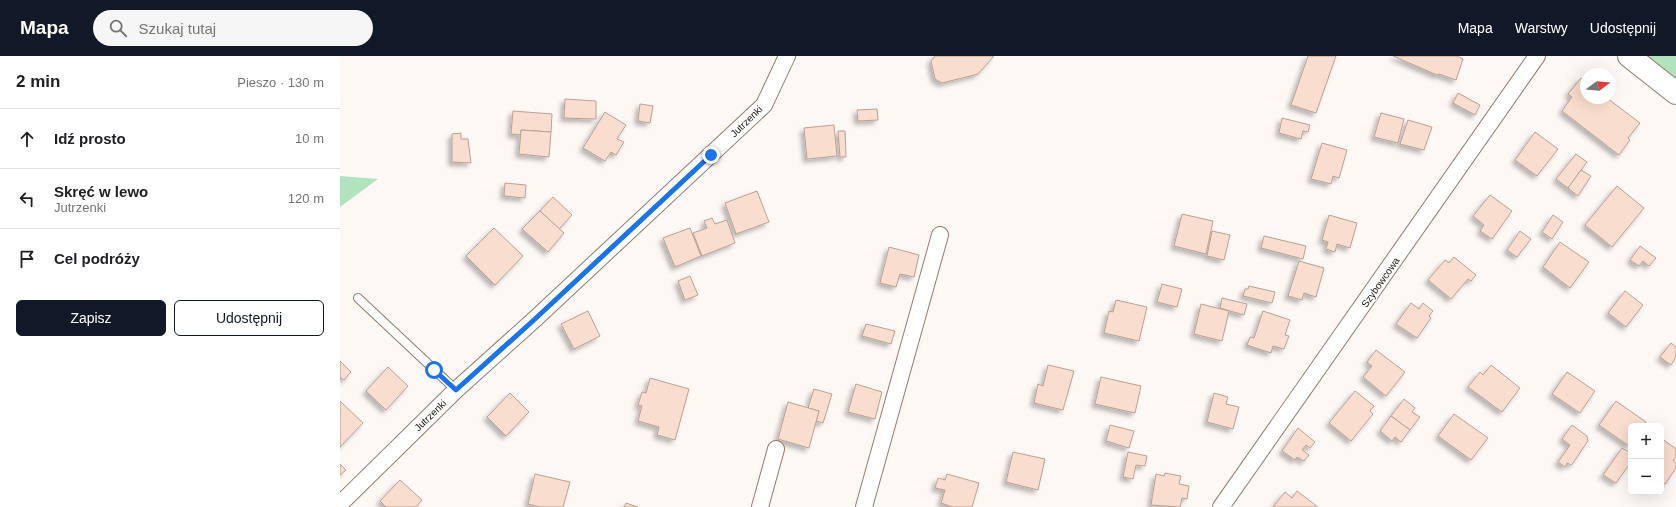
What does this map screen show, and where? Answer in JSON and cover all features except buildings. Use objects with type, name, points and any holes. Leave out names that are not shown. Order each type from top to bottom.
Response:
[{"type":"street","name":"Jutrzenki","points":[[340,504],[456,390],[535,319],[764,105],[787,56]]},
{"type":"street","name":"Szybowcowa","points":[[1222,507],[1538,56]]},
{"type":"street","points":[[1629,56],[1676,93]]},
{"type":"street","points":[[864,507],[940,235]]},
{"type":"street","points":[[760,507],[776,449]]},
{"type":"lane","points":[[358,298],[456,390]]},
{"type":"green space","points":[[1643,56],[1676,56],[1676,84]]},
{"type":"green space","points":[[340,176],[378,179],[340,207]]},
{"type":"route","points":[[434,370],[456,390],[535,319],[711,155]]}]
